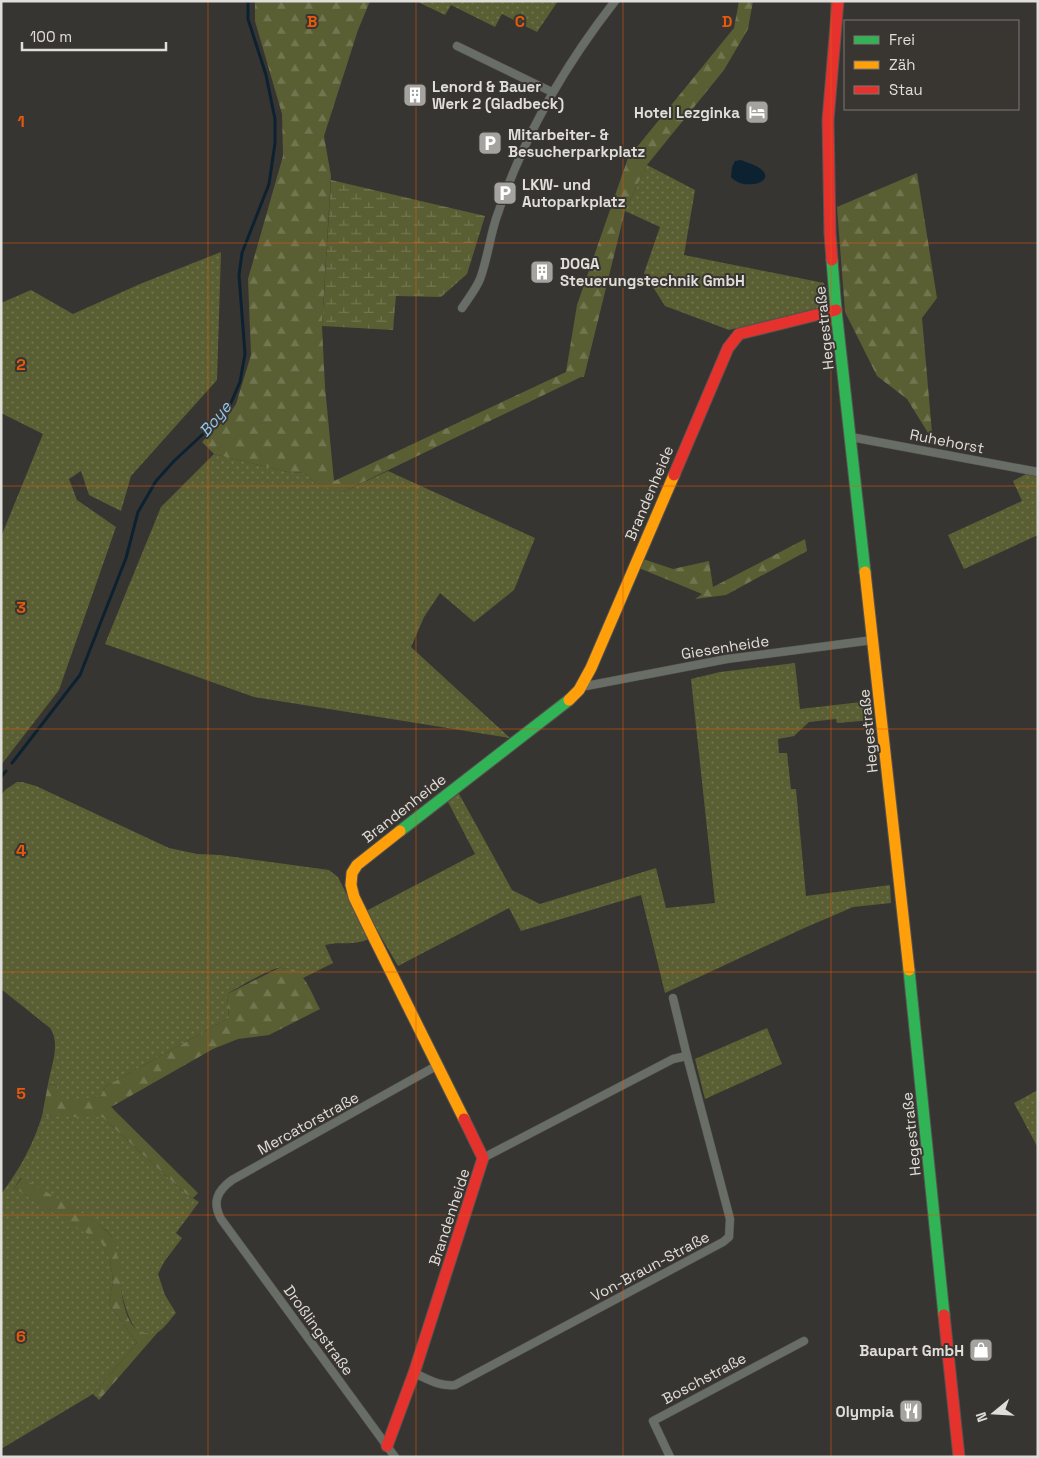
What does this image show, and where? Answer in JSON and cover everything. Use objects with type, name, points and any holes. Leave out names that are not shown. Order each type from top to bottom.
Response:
[{"type":"street","points":[[462,308],[480,280],[498,213],[523,151],[552,92],[594,27],[614,1]]},
{"type":"street","name":"Hegestraße","points":[[838,1],[828,120],[830,232],[836,310],[914,1014],[959,1457]]},
{"type":"street","points":[[457,46],[552,92]]},
{"type":"street","name":"Brandenheide","points":[[387,1446],[414,1373],[483,1158],[438,1065],[389,972],[354,897],[350,887],[350,877],[354,867],[362,860],[566,703],[581,687],[591,668],[728,348],[739,334],[836,310]]},
{"type":"street","name":"Ruhehorst","points":[[851,437],[1038,472]]},
{"type":"street","name":"Giesenheide","points":[[581,687],[727,659],[873,640]]},
{"type":"street","name":"Von-Braun-Straße","points":[[414,1373],[439,1384],[455,1385],[723,1242],[729,1237],[731,1229],[730,1219],[687,1056],[674,998]]},
{"type":"street","points":[[483,1158],[673,1059],[687,1056]]},
{"type":"street","name":"Mercatorstraße","points":[[221,1219],[216,1209],[218,1195],[222,1188],[232,1180],[438,1065]]},
{"type":"street","name":"Droßlingstraße","points":[[221,1219],[395,1457]]},
{"type":"street","name":"Boschstraße","points":[[670,1457],[653,1425],[653,1421],[804,1341]]},
{"type":"green space","points":[[255,1],[370,1],[358,30],[324,136],[331,176],[322,326],[325,387],[334,481],[566,372],[577,305],[628,158],[734,28],[739,1],[753,1],[748,29],[724,70],[647,165],[625,211],[584,377],[343,492],[335,491],[314,482],[305,473],[288,472],[214,454],[202,442],[227,417],[236,404],[251,355],[248,279],[283,156],[282,114],[255,21]]},
{"type":"green space","points":[[416,1],[558,1],[537,32],[502,14],[495,27],[451,5],[445,15]]},
{"type":"green space","points":[[647,165],[695,190],[684,255],[824,283],[826,306],[729,330],[665,306],[644,273],[660,227],[625,211]]},
{"type":"green space","points":[[917,173],[937,298],[922,318],[933,444],[929,443],[930,436],[907,399],[877,376],[845,312],[837,207]]},
{"type":"green space","points":[[331,180],[485,216],[467,274],[441,297],[396,296],[393,330],[322,326]]},
{"type":"green space","points":[[221,252],[217,380],[131,476],[121,511],[89,495],[81,471],[69,479],[77,500],[116,527],[59,690],[1,765],[1,537],[43,434],[1,413],[1,303],[31,290],[73,314],[140,284]]},
{"type":"green space","points":[[214,454],[288,472],[305,473],[314,482],[343,492],[388,471],[535,538],[514,590],[474,622],[440,593],[424,617],[411,647],[510,738],[254,697],[105,644],[161,507]]},
{"type":"green space","points":[[1026,474],[1038,477],[1038,535],[964,569],[948,535],[1022,501],[1013,481]]},
{"type":"green space","points":[[805,539],[807,551],[726,595],[695,599],[702,594],[639,568],[643,559],[673,569],[709,561],[713,587]]},
{"type":"green space","points":[[795,663],[800,709],[870,701],[872,720],[837,723],[836,719],[809,722],[794,736],[778,739],[779,753],[787,753],[791,789],[796,789],[806,896],[890,885],[891,903],[853,907],[665,993],[641,895],[521,931],[509,908],[398,966],[366,911],[475,854],[447,800],[458,792],[512,890],[540,904],[656,868],[666,908],[715,903],[691,679],[720,672]]},
{"type":"green space","points":[[17,782],[36,786],[169,848],[197,854],[220,855],[329,870],[338,877],[369,939],[325,945],[333,963],[303,978],[288,969],[278,968],[252,980],[227,994],[229,1018],[106,1086],[100,1097],[62,1102],[57,1096],[57,1085],[48,1084],[55,1048],[55,1041],[50,1028],[1,989],[1,795]]},
{"type":"green space","points":[[279,968],[291,969],[301,975],[320,1009],[269,1035],[238,1039],[213,1049],[111,1107],[198,1193],[193,1198],[186,1194],[102,1117],[42,1116],[48,1084],[57,1085],[57,1096],[62,1101],[100,1097],[106,1086],[229,1018],[227,994]]},
{"type":"green space","points":[[767,1028],[782,1064],[705,1099],[695,1059]]},
{"type":"green space","points":[[1038,1090],[1038,1148],[1014,1103]]},
{"type":"green space","points":[[42,1116],[102,1117],[186,1194],[199,1202],[176,1233],[182,1238],[164,1262],[158,1274],[165,1295],[176,1313],[161,1330],[146,1335],[136,1329],[123,1300],[112,1237],[106,1230],[86,1216],[21,1178],[14,1188],[101,1241],[110,1259],[113,1281],[109,1304],[137,1343],[93,1394],[1,1449],[1,1194],[25,1156]]},
{"type":"green space","points":[[22,1178],[56,1197],[107,1231],[112,1237],[116,1248],[123,1298],[127,1314],[133,1326],[143,1333],[158,1332],[99,1400],[93,1394],[137,1343],[109,1304],[113,1281],[110,1259],[101,1242],[14,1188]]},
{"type":"water","points":[[741,160],[760,168],[765,175],[765,179],[756,184],[742,184],[736,181],[731,177],[732,167],[735,161]]},
{"type":"waterway","name":"Boye","points":[[12,763],[80,675],[126,558],[138,512],[156,481],[174,461],[217,421],[230,405],[240,382],[245,354],[239,275],[242,253],[269,184],[275,143],[275,119],[266,75],[248,19],[248,1]]},
{"type":"waterway","name":"Boye","points":[[1,777],[6,771]]},
{"type":"traffic: fast","points":[[832,260],[865,572]]},
{"type":"traffic: fast","points":[[400,831],[569,700]]},
{"type":"traffic: fast","points":[[909,970],[944,1315]]},
{"type":"traffic: slow","points":[[569,700],[579,690],[591,668],[674,475]]},
{"type":"traffic: slow","points":[[865,572],[909,970]]},
{"type":"traffic: slow","points":[[400,831],[357,865],[352,873],[351,885],[354,897],[464,1119]]},
{"type":"traffic: jam","points":[[832,260],[828,120],[838,1]]},
{"type":"traffic: jam","points":[[674,475],[728,348],[739,334],[836,310]]},
{"type":"traffic: jam","points":[[387,1446],[414,1373],[483,1158],[464,1119]]},
{"type":"traffic: jam","points":[[944,1315],[959,1457]]},
{"type":"place","name":"Lenord & Bauer Werk 2 (Gladbeck)","points":[[415,95]]},
{"type":"place","name":"Hotel Lezginka","points":[[757,112]]},
{"type":"place","name":"Mitarbeiter- & Besucherparkplatz","points":[[490,143]]},
{"type":"place","name":"LKW- und Autoparkplatz","points":[[505,193]]},
{"type":"place","name":"DOGA Steuerungstechnik GmbH","points":[[542,272]]},
{"type":"place","name":"Baupart GmbH","points":[[981,1350]]},
{"type":"place","name":"Olympia","points":[[911,1411]]}]
